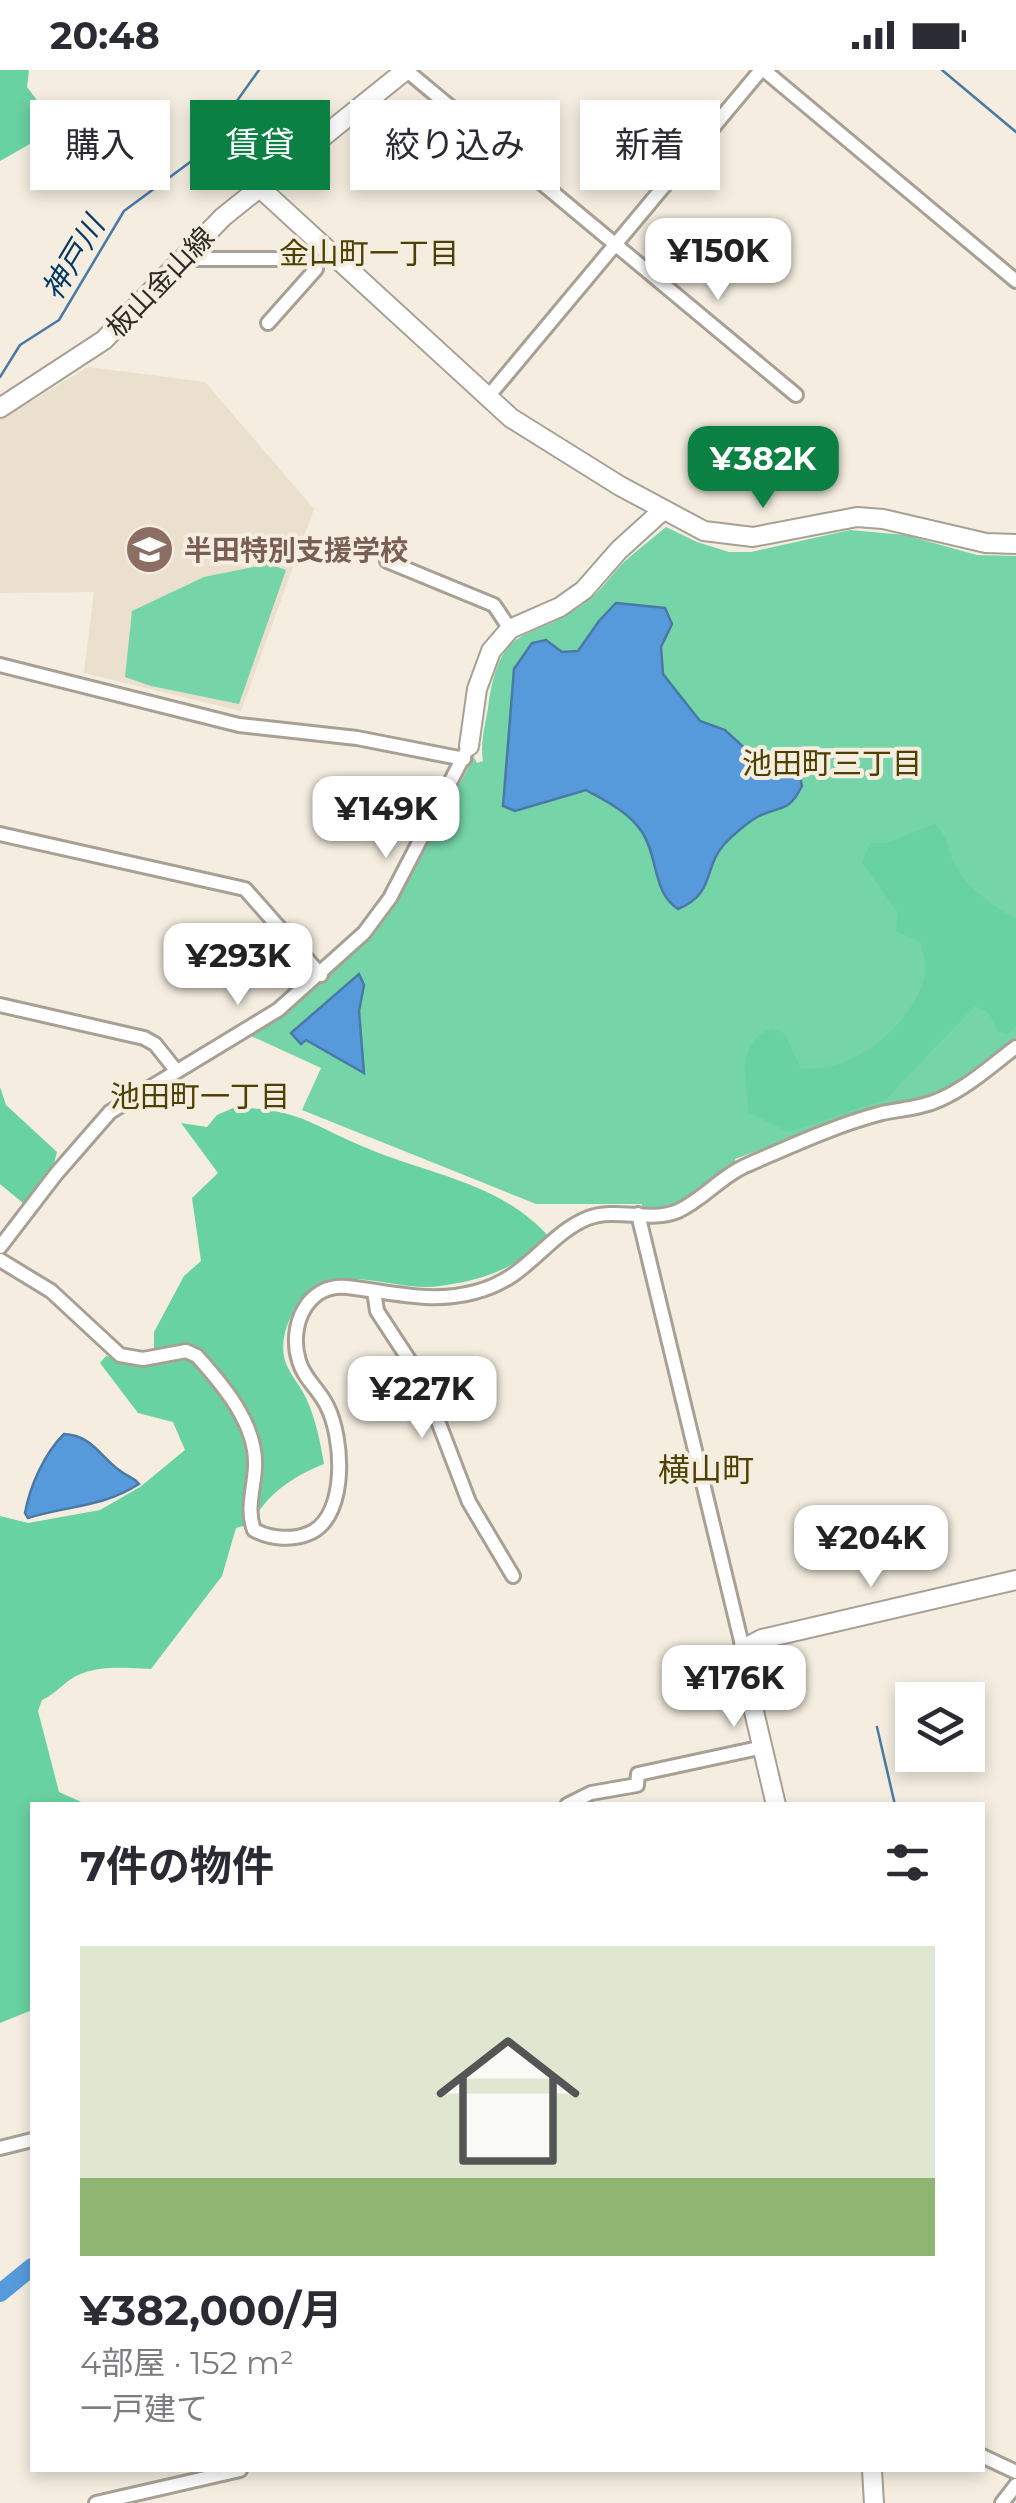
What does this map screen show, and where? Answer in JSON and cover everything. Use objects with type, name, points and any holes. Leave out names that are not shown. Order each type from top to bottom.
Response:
[{"type":"street","name":"板山金山線","points":[[330,130],[406,70]]},
{"type":"street","points":[[406,70],[796,395]]},
{"type":"street","points":[[487,398],[763,70],[1016,280]]},
{"type":"street","name":"板山金山線","points":[[0,408],[104,340],[255,190]]},
{"type":"street","points":[[261,190],[487,398],[533,434],[664,510],[721,535],[753,537],[857,518],[883,519],[986,543],[1016,544]]},
{"type":"street","points":[[184,259],[307,259],[316,268],[268,323]]},
{"type":"street","points":[[0,1247],[110,1112],[175,1069],[278,1010],[370,927],[390,898],[467,753],[483,666],[510,629],[573,599],[664,510]]},
{"type":"street","points":[[387,561],[494,605],[510,629]]},
{"type":"street","points":[[0,665],[239,725],[467,753]]},
{"type":"street","points":[[0,834],[245,888],[321,974]]},
{"type":"street","points":[[0,1005],[144,1038],[155,1044],[175,1069]]},
{"type":"street","points":[[0,1260],[52,1292],[120,1355],[143,1359],[186,1351],[197,1356],[244,1420],[253,1443],[256,1456],[251,1524],[265,1536],[292,1538],[316,1530],[333,1509],[337,1495],[339,1474],[330,1414],[304,1373],[297,1352],[301,1316],[312,1298],[326,1288],[433,1299],[474,1293],[514,1276],[589,1218],[678,1211],[742,1167],[868,1118],[935,1102],[1016,1048]]},
{"type":"street","points":[[638,1214],[743,1649],[775,1802]]},
{"type":"street","points":[[374,1292],[377,1311],[415,1369],[433,1408],[468,1502],[513,1576]]},
{"type":"street","points":[[743,1649],[762,1640],[1016,1580]]},
{"type":"street","points":[[572,1802],[591,1792],[628,1790],[637,1785],[638,1774],[762,1747]]},
{"type":"street","points":[[0,2148],[30,2140]]},
{"type":"street","points":[[985,2457],[1016,2472]]},
{"type":"street","points":[[96,2503],[231,2472]]},
{"type":"street","points":[[872,2472],[874,2503]]},
{"type":"street","points":[[1002,2503],[1016,2485]]},
{"type":"shaded area","name":"半田特別支援学校","points":[[88,367],[205,382],[314,509],[241,711],[84,673],[94,592],[0,593],[0,420]]},
{"type":"green space","points":[[0,70],[29,70],[27,87],[37,100],[30,100],[30,144],[0,161]]},
{"type":"green space","points":[[666,527],[729,552],[751,552],[850,530],[905,535],[977,555],[1016,556],[1016,1038],[954,1087],[925,1099],[854,1115],[735,1159],[736,1168],[677,1207],[643,1212],[642,1204],[536,1204],[302,1110],[321,1068],[249,1035],[326,978],[383,914],[429,841],[474,757],[477,763],[483,761],[483,734],[493,679],[510,646],[586,602],[624,562]]},
{"type":"green space","points":[[269,564],[286,570],[239,704],[125,677],[132,611],[204,577]]},
{"type":"green space","points":[[935,824],[963,878],[1016,919],[1016,1026],[1007,1035],[998,1031],[989,1013],[975,1006],[886,1099],[788,1132],[748,1112],[745,1064],[752,1043],[760,1035],[773,1028],[785,1034],[801,1069],[829,1067],[848,1061],[877,1043],[913,1004],[925,974],[921,942],[896,931],[898,913],[862,862],[870,843],[886,843]]},
{"type":"green space","points":[[0,1087],[6,1105],[57,1152],[53,1167],[23,1203],[0,1184]]},
{"type":"green space","points":[[233,1108],[254,1108],[302,1119],[389,1157],[487,1192],[531,1219],[550,1238],[512,1265],[473,1280],[421,1287],[345,1279],[327,1282],[311,1291],[297,1306],[286,1330],[284,1357],[309,1406],[324,1464],[282,1487],[251,1524],[236,1528],[222,1576],[151,1669],[85,1672],[42,1700],[38,1711],[59,1792],[81,1802],[30,1802],[30,2011],[0,2023],[0,1516],[28,1523],[100,1510],[140,1487],[185,1450],[173,1422],[138,1413],[100,1363],[106,1356],[129,1364],[154,1361],[154,1332],[184,1276],[201,1261],[192,1198],[218,1173],[181,1123],[207,1127],[217,1115]]},
{"type":"water","points":[[616,603],[665,608],[672,624],[661,647],[663,674],[700,721],[725,730],[764,766],[774,765],[800,776],[802,786],[793,801],[755,819],[730,839],[716,855],[698,896],[678,909],[664,893],[642,832],[609,803],[586,790],[515,811],[503,806],[514,669],[532,643],[546,640],[562,652],[578,651]]},
{"type":"water","points":[[359,974],[364,985],[359,1011],[364,1073],[306,1040],[301,1044],[291,1033]]},
{"type":"water","points":[[64,1434],[88,1442],[139,1484],[98,1502],[28,1518],[25,1513],[34,1481]]},
{"type":"waterway","name":"神戸川","points":[[0,377],[20,345],[59,320],[124,211],[197,157],[259,70]]},
{"type":"waterway","points":[[942,70],[1016,132]]},
{"type":"waterway","points":[[877,1727],[894,1802]]},
{"type":"waterway","points":[[0,2293],[30,2269]]},
{"type":"place","name":"半田特別支援学校","points":[[149,550]]},
{"type":"district","name":"金山町一丁目","points":[[369,253]]},
{"type":"district","name":"池田町三丁目","points":[[832,763]]},
{"type":"district","name":"池田町一丁目","points":[[200,1096]]},
{"type":"district","name":"横山町","points":[[706,1469]]}]
